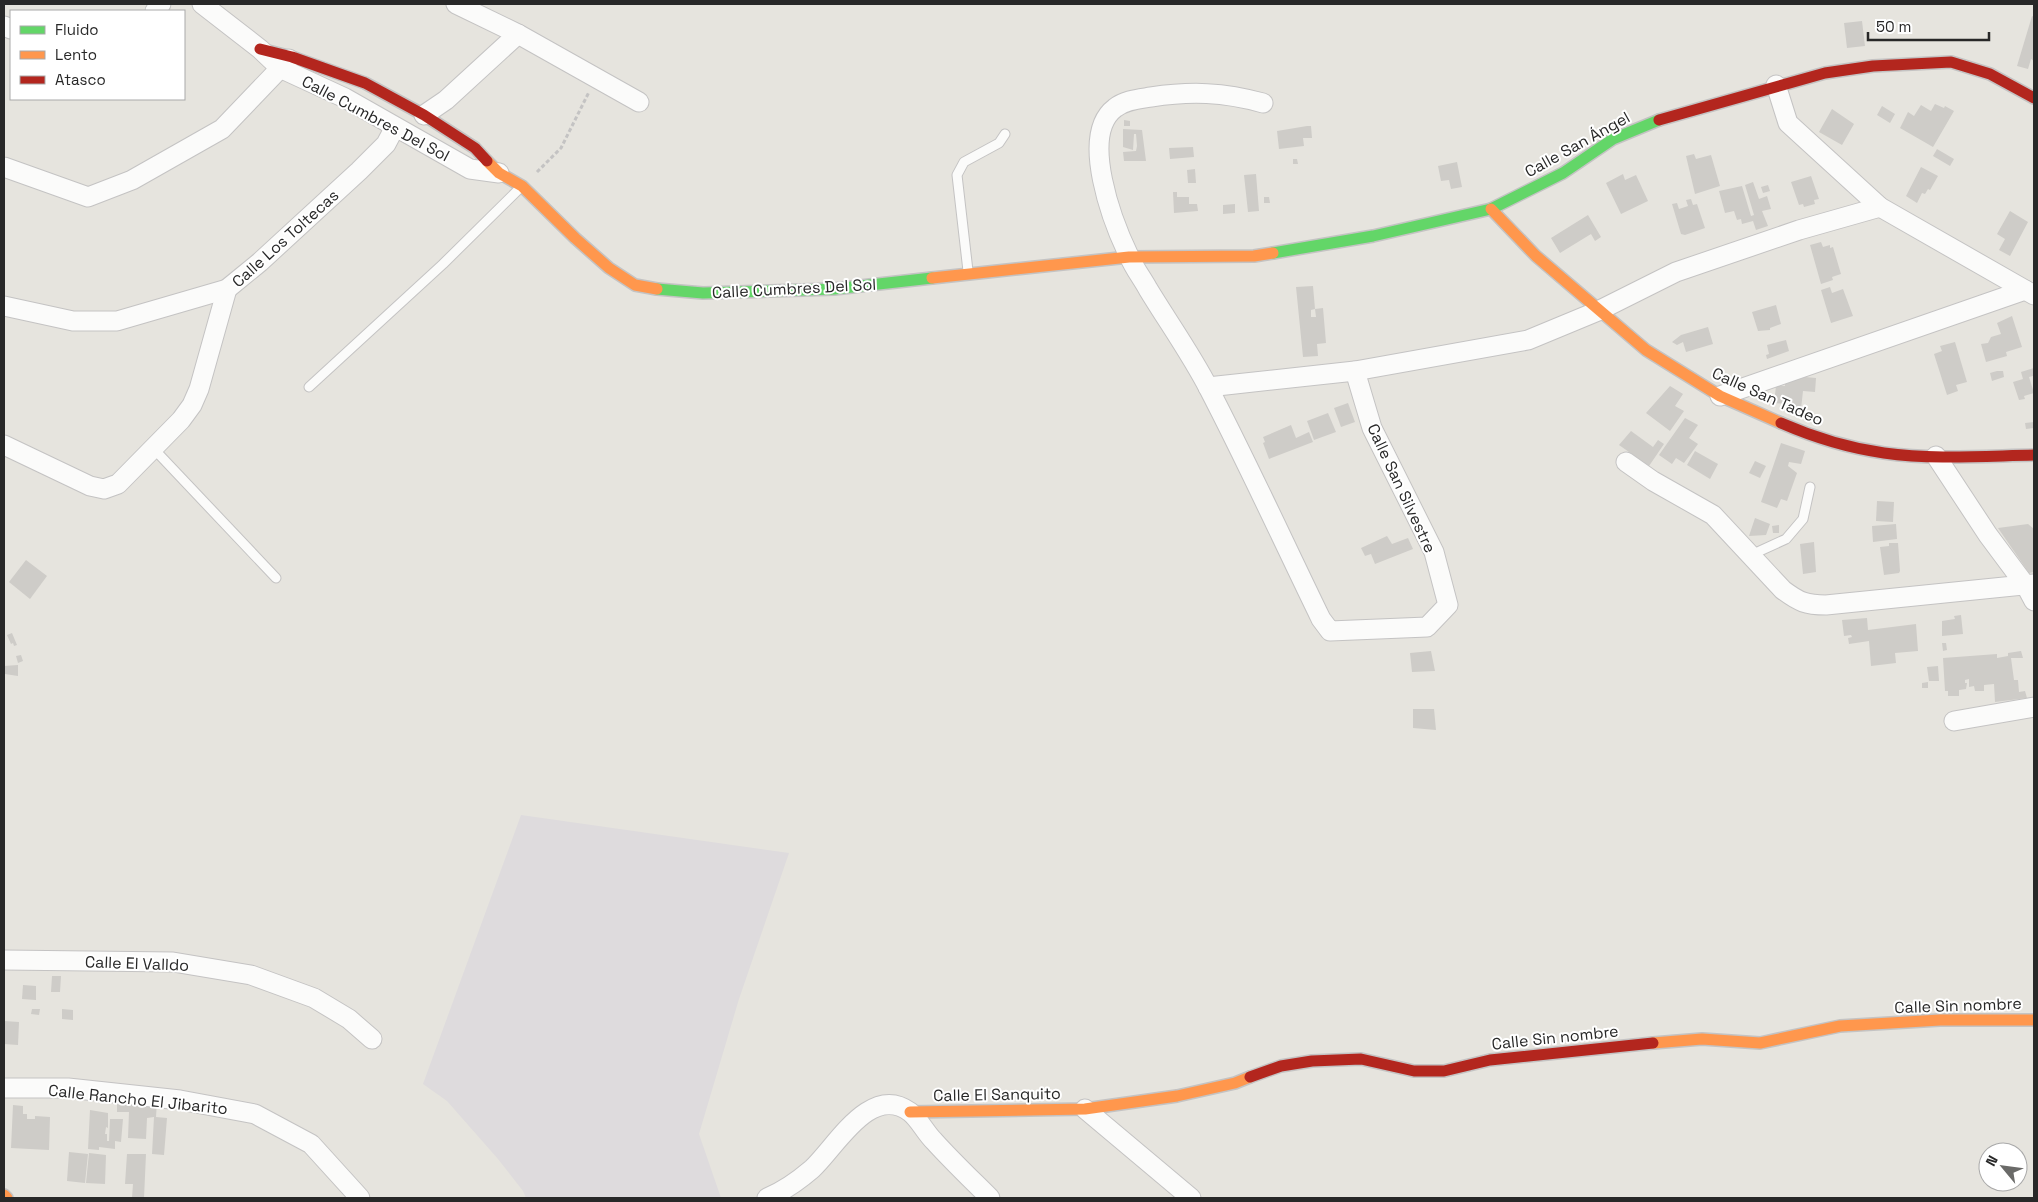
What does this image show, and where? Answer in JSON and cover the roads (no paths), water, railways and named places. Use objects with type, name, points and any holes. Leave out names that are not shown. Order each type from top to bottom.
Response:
[{"type":"street","name":"Calle Cumbres Del Sol","points":[[202,4],[260,49],[286,62],[395,127],[470,169],[499,173]]},
{"type":"street","points":[[456,4],[518,34],[639,102]]},
{"type":"street","points":[[424,115],[446,100],[518,34]]},
{"type":"street","name":"Calle Cumbres Del Sol","points":[[286,62],[365,83],[406,107],[424,115],[475,148],[499,173],[522,186],[575,238],[610,268],[635,285],[661,290],[703,293],[834,288],[1129,257]]},
{"type":"street","points":[[4,167],[88,197],[132,180],[222,129],[286,62]]},
{"type":"street","name":"Calle San Ángel","points":[[1129,257],[1254,256],[1373,236],[1491,209],[1563,173],[1613,140],[1638,128],[1663,118],[1776,85],[1825,73],[1873,66],[1951,62],[1990,74],[2034,98]]},
{"type":"street","points":[[1776,85],[1788,122],[1880,208],[2030,292]]},
{"type":"street","points":[[1263,103],[1217,93],[1176,93],[1130,100],[1115,108],[1105,118],[1100,131],[1098,147],[1103,180],[1114,218],[1129,257],[1208,387],[1355,370],[1528,340],[1598,310],[1676,272],[1799,230],[1880,208]]},
{"type":"street","name":"Calle Los Toltecas","points":[[4,306],[73,321],[117,321],[227,290],[260,262],[386,144],[395,127]]},
{"type":"street","name":"Calle San Tadeo","points":[[1491,209],[1536,256],[1646,350],[1720,396],[1786,425],[1838,443],[1885,453],[1936,456],[2034,455]]},
{"type":"street","points":[[4,445],[90,486],[104,489],[118,484],[181,420],[192,405],[199,388],[227,290]]},
{"type":"street","points":[[1720,396],[2030,292]]},
{"type":"street","name":"Calle San Silvestre","points":[[1208,387],[1321,620],[1330,631],[1426,627],[1448,605],[1434,552],[1372,428],[1355,370]]},
{"type":"street","points":[[1936,456],[1988,535],[2031,590]]},
{"type":"street","points":[[1626,462],[1654,481],[1713,515],[1783,590],[1807,605],[2031,590]]},
{"type":"street","points":[[1954,721],[2034,707]]},
{"type":"street","name":"Calle El Valldo","points":[[4,960],[173,962],[251,975],[314,998],[349,1019],[372,1039]]},
{"type":"street","name":"Calle Sin nombre","points":[[1085,1109],[1177,1096],[1235,1083],[1281,1066],[1312,1061],[1361,1059],[1414,1071],[1444,1070],[1490,1060],[1649,1043],[1702,1039],[1760,1043],[1840,1026],[1940,1020],[2034,1020]]},
{"type":"street","name":"Calle Rancho El Jibarito","points":[[4,1088],[68,1088],[180,1100],[255,1114],[311,1144],[360,1198]]},
{"type":"street","points":[[767,1198],[783,1191],[812,1168],[853,1124],[871,1108],[888,1104],[910,1112],[932,1140],[990,1198]]},
{"type":"street","points":[[1085,1109],[1190,1198]]},
{"type":"street","name":"Calle El Sanquito","points":[[910,1112],[1085,1109]]},
{"type":"street","points":[[4,1195],[7,1198]]},
{"type":"lane","points":[[969,274],[956,175],[964,162],[999,144],[1005,134]]},
{"type":"lane","points":[[309,387],[443,264],[522,186]]},
{"type":"lane","points":[[153,448],[276,578]]},
{"type":"lane","points":[[1750,555],[1786,539],[1803,519],[1810,487]]}]
